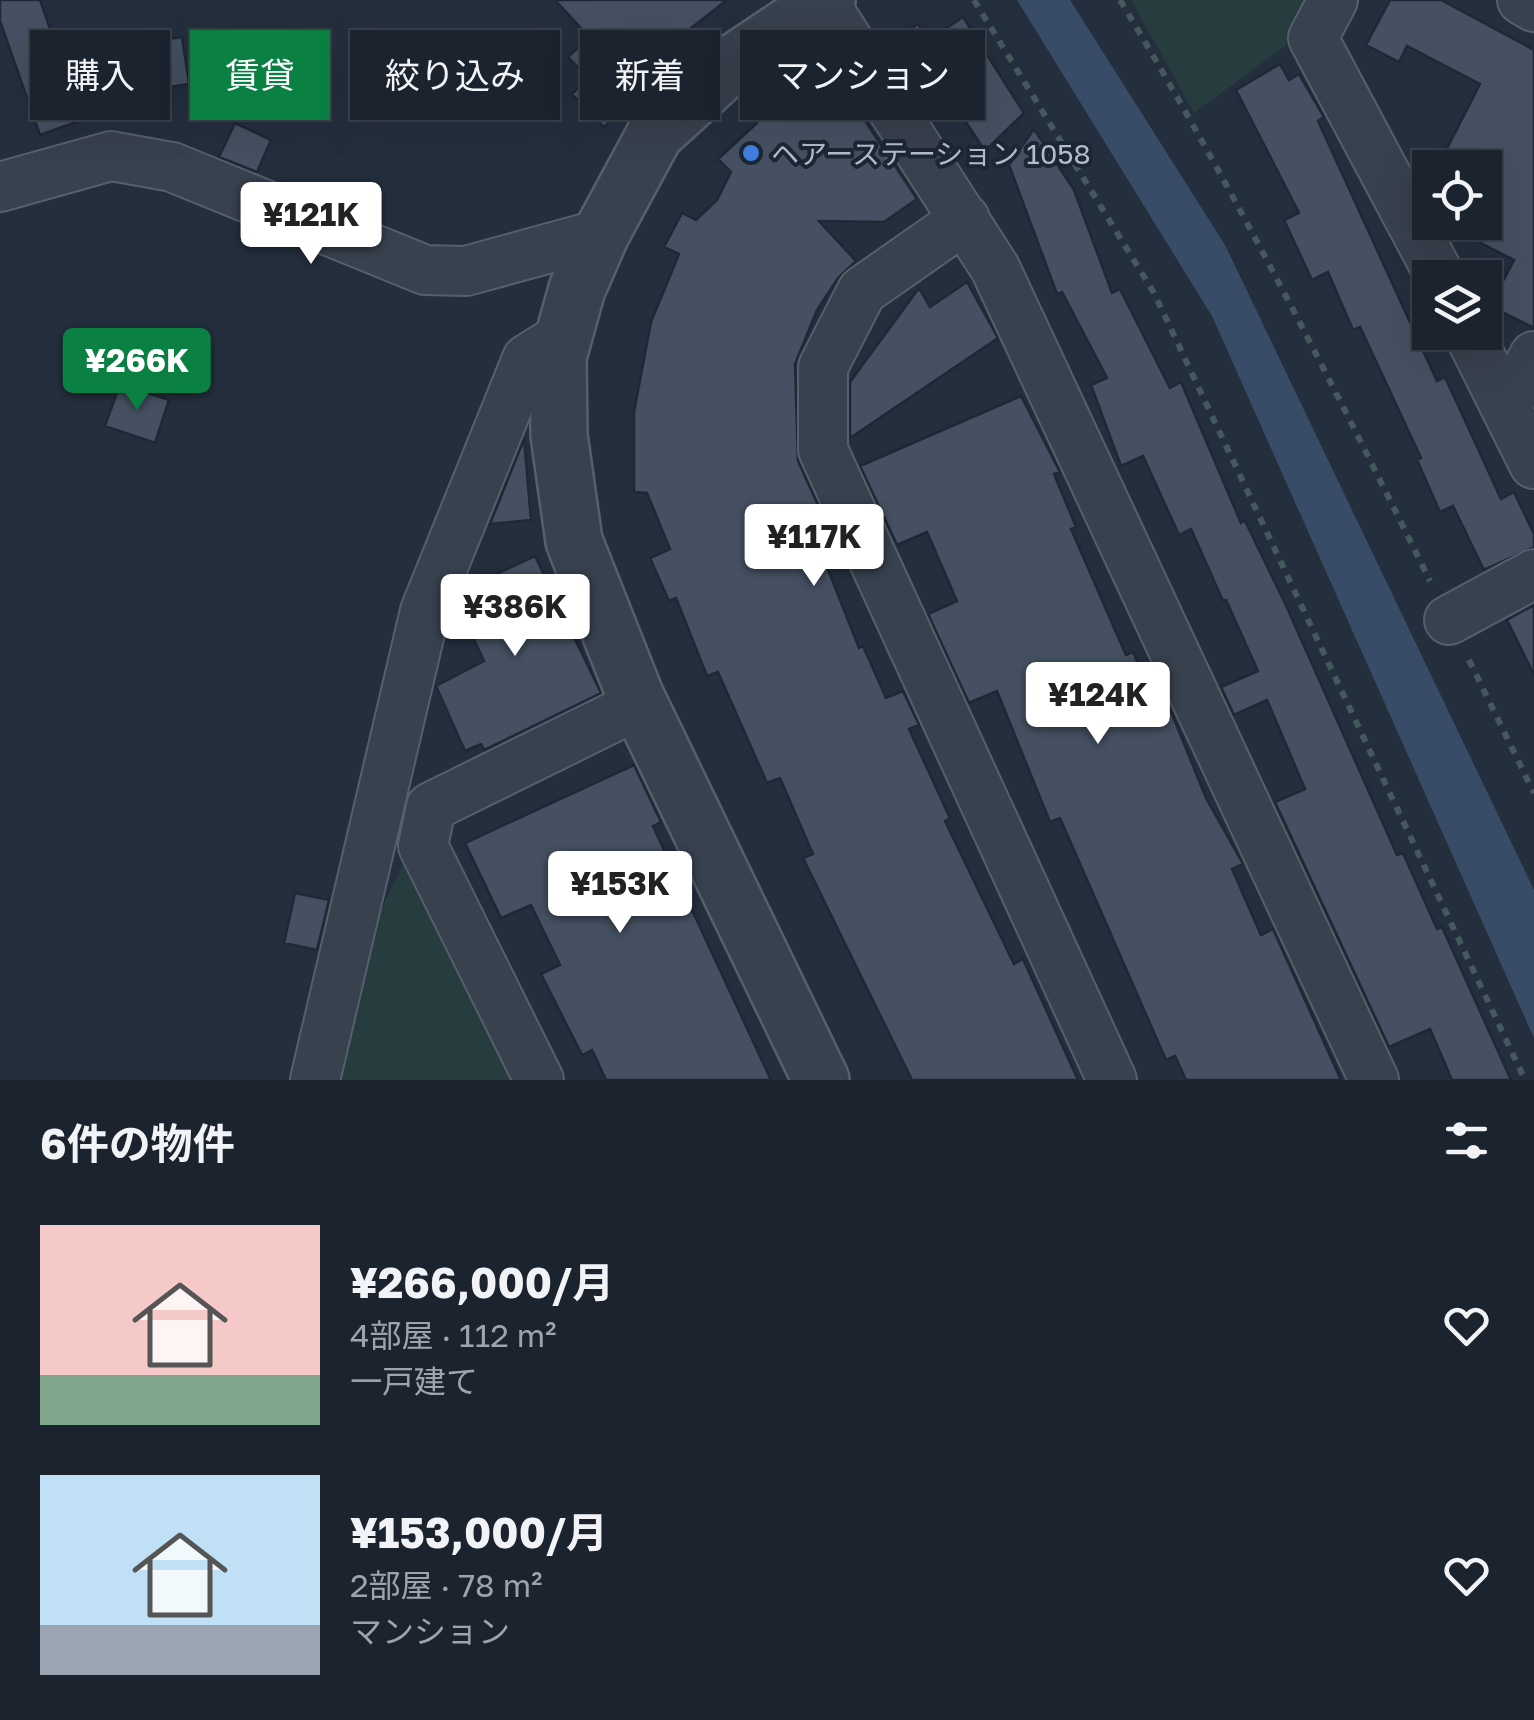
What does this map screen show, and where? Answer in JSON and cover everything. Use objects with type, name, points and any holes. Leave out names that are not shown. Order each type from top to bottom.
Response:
[{"type":"street","points":[[1332,0],[1313,38],[1431,260]]},
{"type":"street","points":[[1522,0],[1534,7]]},
{"type":"street","points":[[821,1080],[640,704],[574,541],[559,436],[558,357],[577,290],[601,234],[654,134],[733,63],[824,1],[995,268],[1374,1080]]},
{"type":"street","points":[[0,187],[111,156],[172,167],[425,270],[466,271],[601,234]]},
{"type":"street","points":[[965,219],[862,292],[823,367],[822,450],[1112,1080]]},
{"type":"street","points":[[315,1080],[425,611],[527,359],[564,336]]},
{"type":"street","points":[[1477,350],[1534,464]]},
{"type":"street","points":[[1506,408],[1534,356]]},
{"type":"street","points":[[1449,620],[1534,574]]},
{"type":"street","points":[[539,1080],[423,846],[430,807],[640,704]]},
{"type":"street","points":[[376,815],[427,826]]},
{"type":"path","points":[[974,0],[1154,294],[1525,1080]]},
{"type":"path","points":[[1120,0],[1200,133],[1292,302],[1534,793]]},
{"type":"green space","points":[[1131,0],[1307,0],[1285,46],[1194,113]]},
{"type":"green space","points":[[408,853],[516,1080],[333,1080],[353,969]]},
{"type":"water","points":[[1017,0],[1070,0],[1225,245],[1534,890],[1534,1038],[1212,316]]},
{"type":"building","points":[[0,0],[40,0],[50,30],[30,30],[30,106],[0,21]]},
{"type":"building","points":[[555,0],[727,0],[689,30],[583,30]]},
{"type":"building","points":[[1390,0],[1441,0],[1534,50],[1534,328],[1502,312],[1502,283],[1514,260],[1475,240],[1502,240],[1502,150],[1446,150],[1480,84],[1407,46],[1399,62],[1366,45]]},
{"type":"building","points":[[963,17],[971,30],[944,30]]},
{"type":"building","points":[[182,37],[189,84],[170,87],[170,39]]},
{"type":"building","points":[[580,46],[580,70],[568,57]]},
{"type":"building","points":[[985,52],[1024,113],[985,151],[965,120],[985,120]]},
{"type":"building","points":[[1280,64],[1289,80],[1299,74],[1324,117],[1318,121],[1412,326],[1412,350],[1423,350],[1437,381],[1445,377],[1501,499],[1514,492],[1534,534],[1534,547],[1484,570],[1453,506],[1440,512],[1417,460],[1421,458],[1360,327],[1353,330],[1328,272],[1312,280],[1284,220],[1299,213],[1236,90]]},
{"type":"building","points":[[580,86],[580,102],[572,94]]},
{"type":"building","points":[[35,120],[82,120],[40,135]]},
{"type":"building","points":[[755,120],[865,120],[917,199],[884,222],[819,221],[856,261],[838,278],[817,310],[795,364],[798,461],[836,545],[821,552],[859,648],[863,646],[886,698],[903,691],[919,725],[909,729],[950,818],[945,821],[1014,964],[1023,959],[1078,1080],[912,1080],[803,858],[813,854],[780,778],[767,783],[718,672],[707,676],[676,598],[669,601],[650,558],[670,549],[647,493],[634,492],[634,412],[651,322],[679,254],[664,247],[682,213],[696,220],[717,200],[731,172],[718,159],[757,123]]},
{"type":"building","points":[[235,123],[271,140],[257,172],[219,157]]},
{"type":"building","points":[[1034,129],[1074,190],[1112,293],[1120,289],[1170,388],[1181,382],[1241,523],[1245,521],[1284,601],[1397,855],[1403,853],[1437,929],[1442,927],[1511,1080],[1452,1080],[1430,1029],[1389,1047],[1275,802],[1305,789],[1267,700],[1234,715],[1221,687],[1258,671],[1226,600],[1223,601],[1191,529],[1179,535],[1143,456],[1121,466],[1091,385],[1107,378],[1062,292],[1057,294],[1009,165]]},
{"type":"building","points":[[967,282],[998,338],[850,438],[850,382],[919,288],[930,307]]},
{"type":"building","points":[[120,384],[169,400],[155,443],[105,426]]},
{"type":"building","points":[[1021,396],[1060,472],[1054,474],[1076,527],[1071,529],[1126,655],[1133,652],[1160,714],[1170,709],[1206,798],[1243,864],[1232,869],[1261,935],[1273,929],[1341,1080],[1186,1080],[1175,1056],[1166,1060],[1060,818],[1050,822],[997,691],[969,703],[928,614],[957,601],[927,532],[897,545],[860,466]]},
{"type":"building","points":[[524,439],[531,520],[490,524]]},
{"type":"building","points":[[535,556],[601,693],[484,750],[481,744],[465,751],[436,686],[484,661],[457,604],[464,589]]},
{"type":"building","points":[[1534,605],[1534,675],[1507,620]]},
{"type":"building","points":[[634,765],[661,822],[653,826],[771,1080],[606,1080],[592,1050],[582,1055],[541,974],[560,965],[531,905],[501,918],[465,843]]},
{"type":"building","points":[[295,893],[329,900],[317,950],[284,943]]},
{"type":"place","name":"ヘアーステーション 1058","points":[[751,153]]}]
